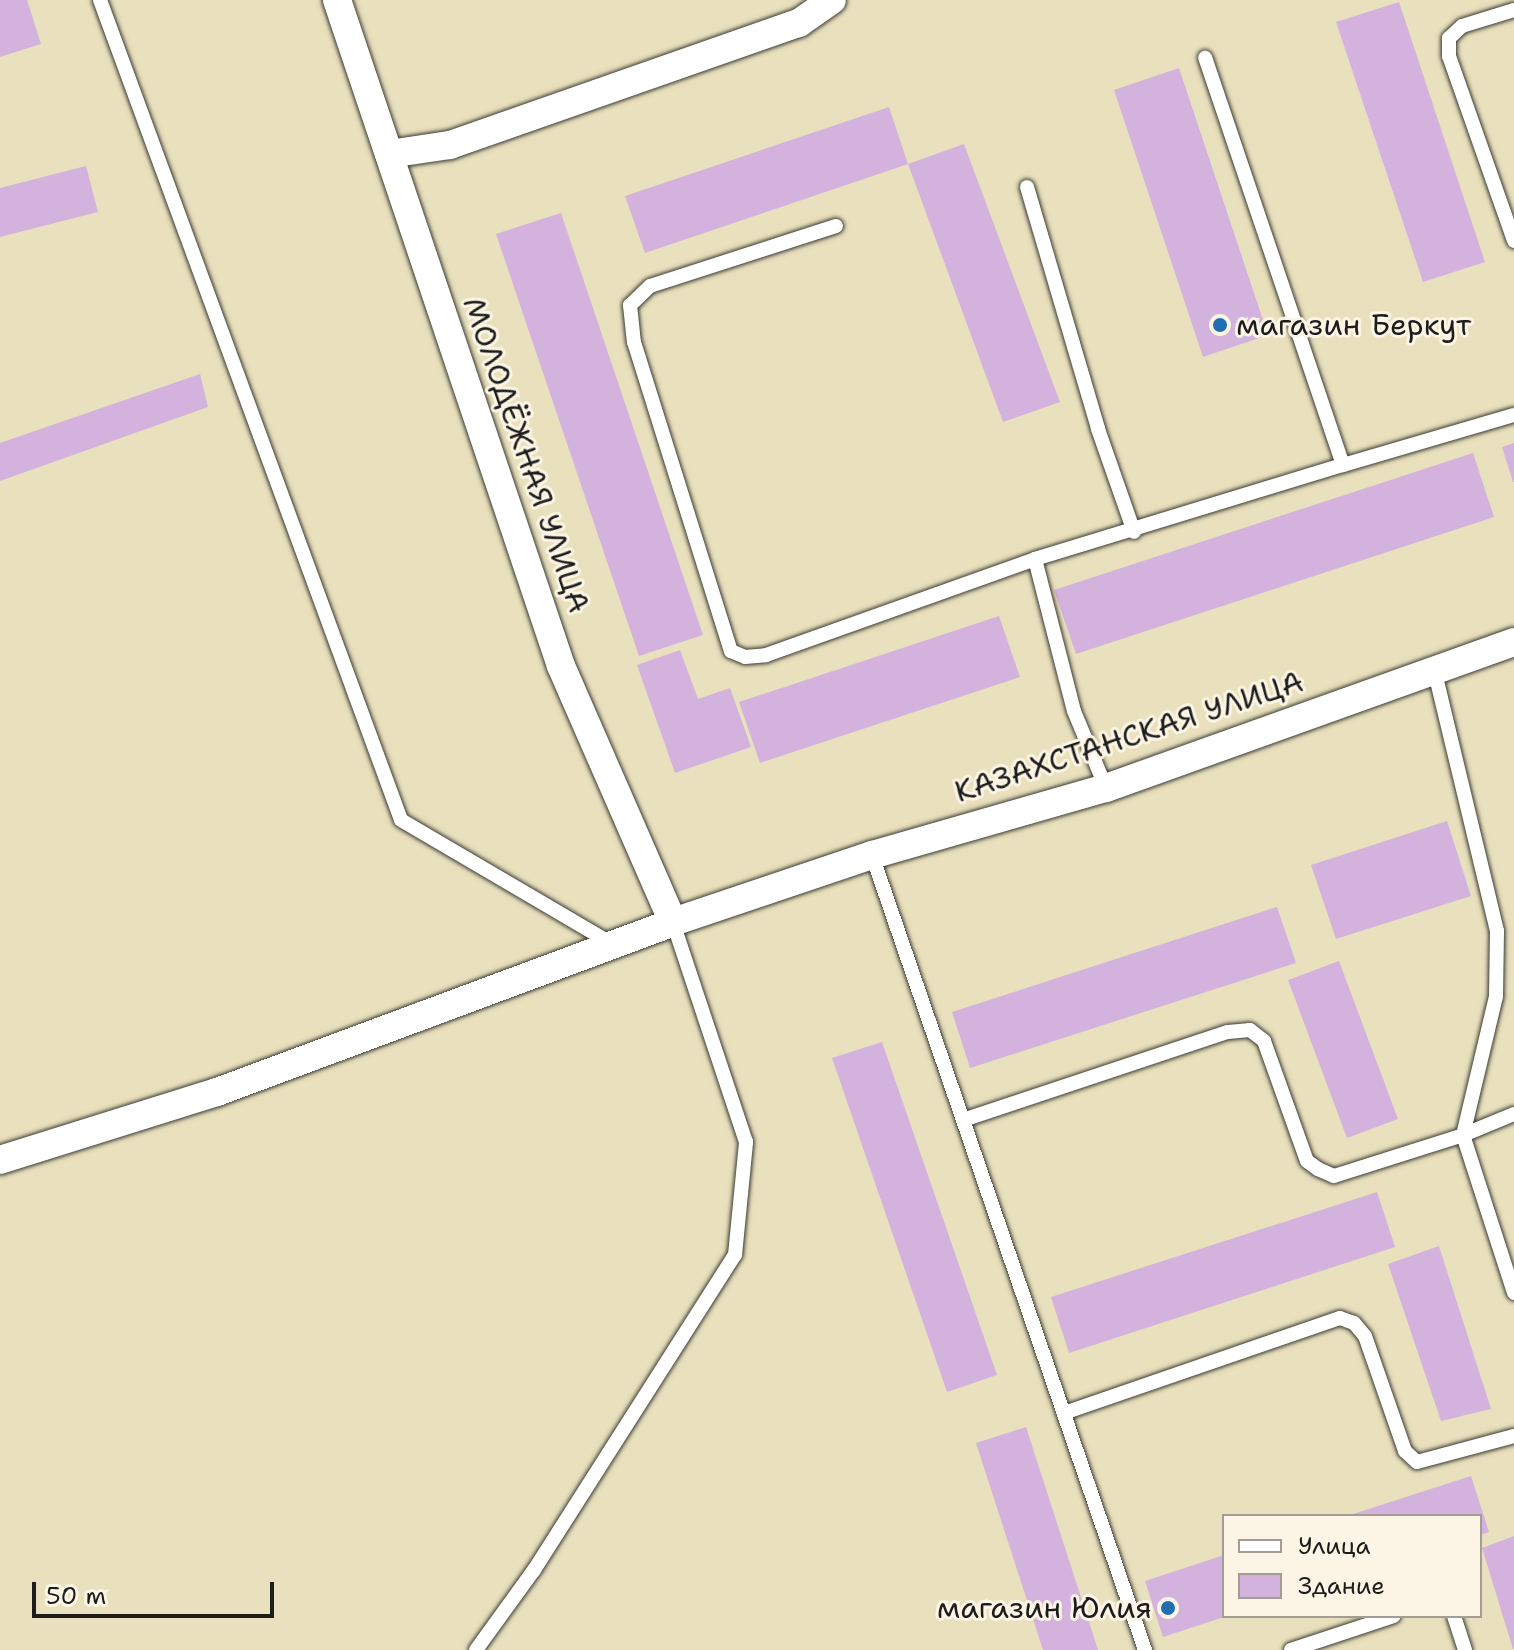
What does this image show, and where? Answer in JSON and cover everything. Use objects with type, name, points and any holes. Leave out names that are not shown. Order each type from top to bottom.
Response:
[{"type":"street","name":"МОЛОДЁЖНАЯ УЛИЦА","points":[[337,0],[561,666],[673,922]]},
{"type":"street","points":[[389,154],[464,140],[799,23],[832,0]]},
{"type":"street","name":"КАЗАХСТАНСКАЯ УЛИЦА","points":[[0,1160],[217,1092],[673,922],[872,855],[1106,788],[1433,668],[1514,642]]},
{"type":"lane","points":[[100,0],[401,820],[613,944]]},
{"type":"lane","points":[[1514,10],[1462,26],[1449,38],[1449,56],[1514,238]]},
{"type":"lane","points":[[1205,58],[1343,465]]},
{"type":"lane","points":[[1027,187],[1098,429],[1134,532]]},
{"type":"lane","points":[[836,226],[650,286],[630,305],[634,342],[731,651],[745,657],[766,655],[1035,559],[1134,532],[1343,465],[1514,415]]},
{"type":"lane","points":[[1035,559],[1074,711],[1106,788]]},
{"type":"lane","points":[[1433,668],[1497,931],[1496,996],[1463,1135],[1514,1293]]},
{"type":"lane","points":[[872,855],[1145,1650]]},
{"type":"lane","points":[[476,1650],[534,1570],[735,1255],[746,1142],[673,922]]},
{"type":"lane","points":[[963,1120],[1228,1032],[1250,1030],[1264,1041],[1307,1161],[1334,1176],[1463,1135],[1514,1114]]},
{"type":"lane","points":[[1064,1413],[1340,1318],[1354,1323],[1365,1336],[1405,1451],[1417,1462],[1514,1436]]},
{"type":"lane","points":[[1291,1650],[1388,1618]]},
{"type":"lane","points":[[1455,1618],[1465,1650]]},
{"type":"building","points":[[0,0],[27,0],[41,44],[0,57]]},
{"type":"building","points":[[1399,2],[1485,262],[1423,282],[1336,22]]},
{"type":"building","points":[[1179,68],[1268,335],[1203,357],[1114,90]]},
{"type":"building","points":[[889,107],[908,164],[645,253],[625,196]]},
{"type":"building","points":[[964,144],[1060,402],[1003,422],[908,164]]},
{"type":"building","points":[[86,166],[98,212],[0,237],[0,188]]},
{"type":"building","points":[[561,213],[703,635],[639,656],[496,234]]},
{"type":"building","points":[[200,374],[208,407],[0,481],[0,443]]},
{"type":"building","points":[[1514,443],[1514,482],[1513,482],[1502,447]]},
{"type":"building","points":[[1473,453],[1494,517],[1076,654],[1054,590]]},
{"type":"building","points":[[999,616],[1020,677],[760,763],[739,702]]},
{"type":"building","points":[[680,650],[698,699],[730,688],[751,747],[675,773],[637,665]]},
{"type":"building","points":[[1447,821],[1471,896],[1336,939],[1311,865]]},
{"type":"building","points":[[1277,907],[1296,963],[970,1068],[952,1012]]},
{"type":"building","points":[[1339,961],[1398,1119],[1347,1138],[1288,980]]},
{"type":"building","points":[[882,1042],[997,1375],[947,1392],[832,1058]]},
{"type":"building","points":[[1377,1192],[1395,1247],[1069,1353],[1051,1297]]},
{"type":"building","points":[[1439,1246],[1491,1409],[1441,1421],[1388,1264]]},
{"type":"building","points":[[1026,1427],[1098,1650],[1043,1650],[976,1443]]},
{"type":"building","points":[[1471,1476],[1489,1532],[1482,1534],[1482,1514],[1353,1514]]},
{"type":"building","points":[[1514,1536],[1514,1649],[1513,1649],[1482,1548]]},
{"type":"building","points":[[1222,1556],[1222,1618],[1163,1637],[1145,1581]]},
{"type":"place","name":"магазин Беркут","points":[[1220,325]]},
{"type":"place","name":"магазин Юлия","points":[[1168,1608]]}]
